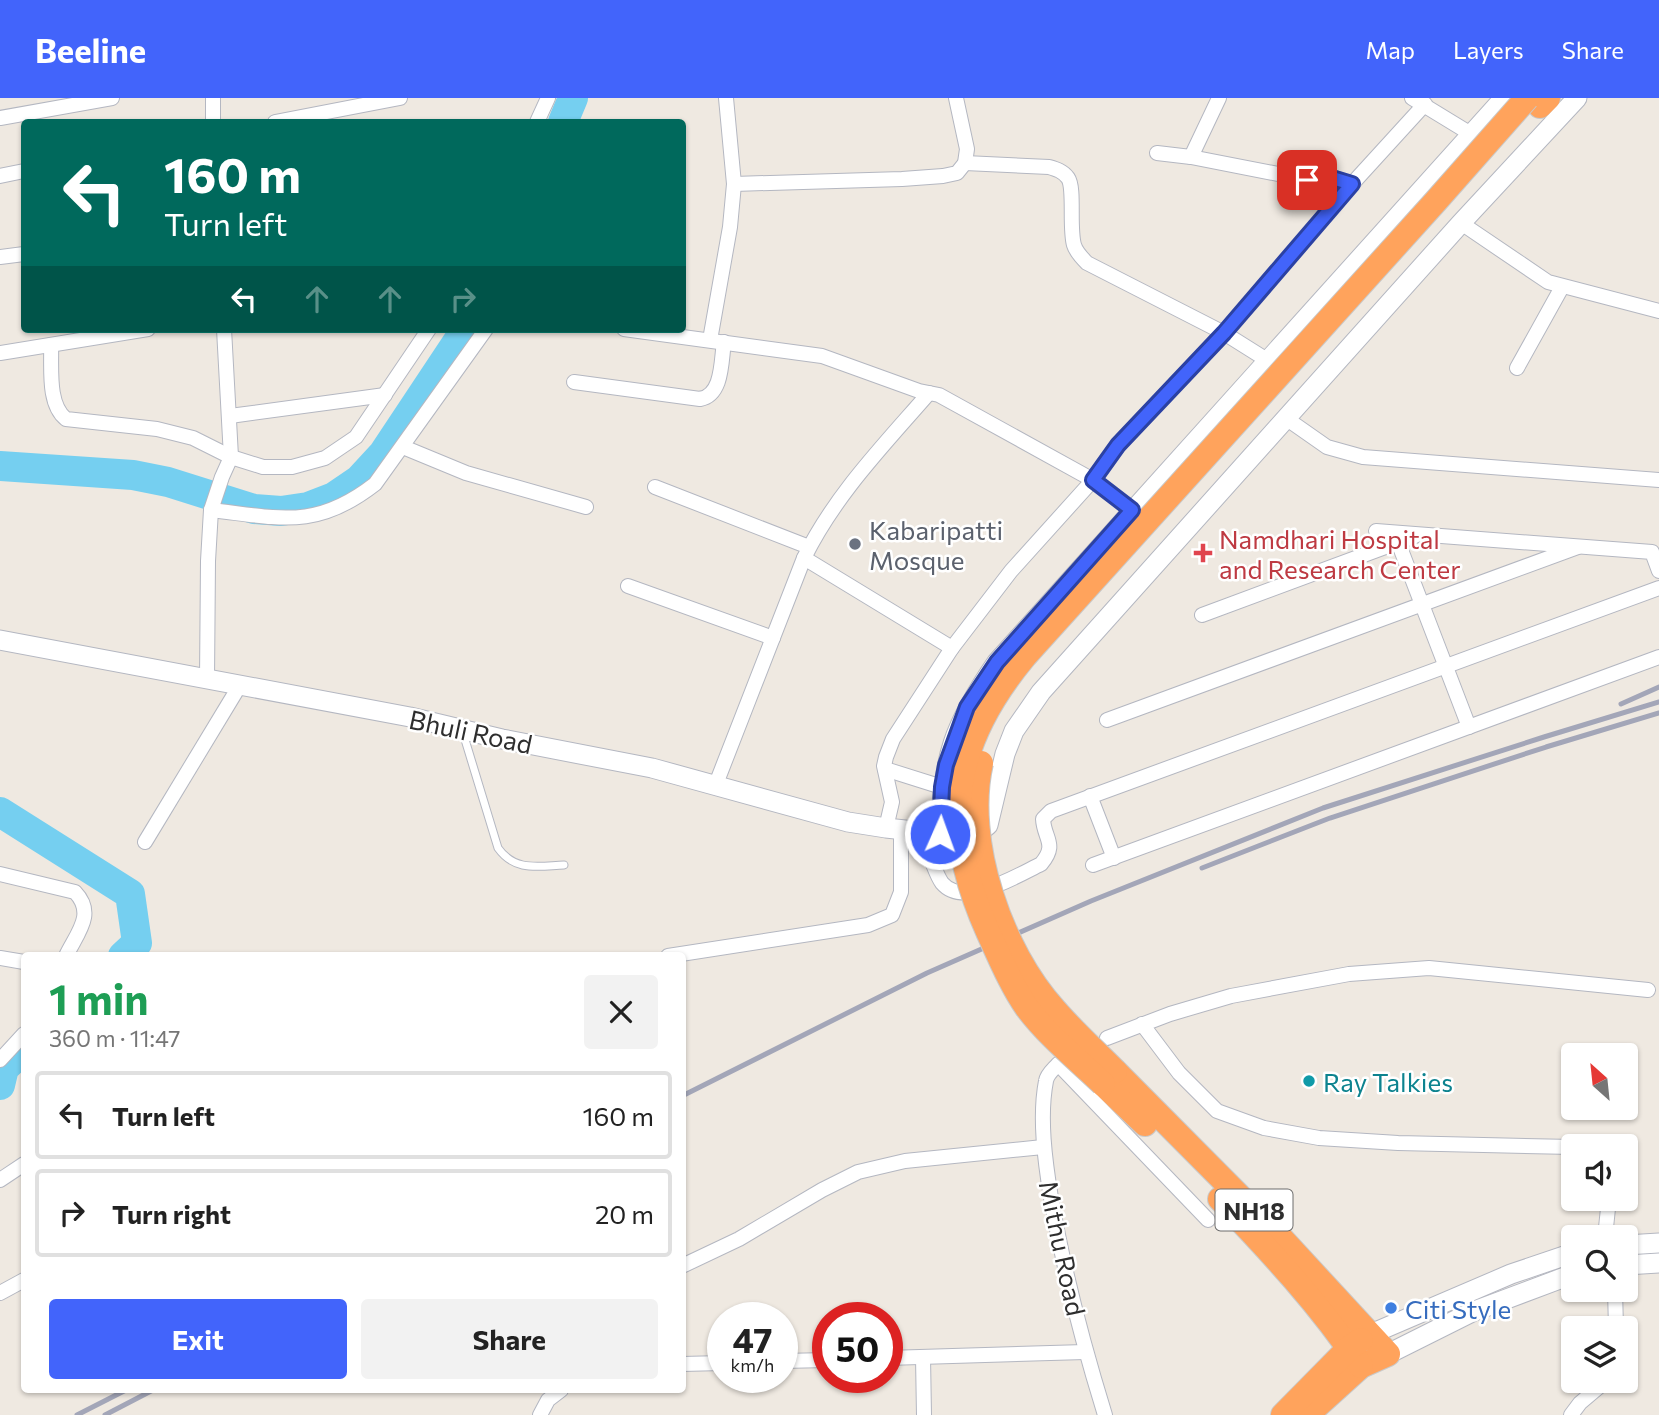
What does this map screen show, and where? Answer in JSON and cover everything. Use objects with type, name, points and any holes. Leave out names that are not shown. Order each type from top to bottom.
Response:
[{"type":"highway","name":"NH18","points":[[1388,1354],[1261,1218],[1109,1077],[1056,1041],[1027,1007],[1002,962],[972,894],[964,866],[958,795],[970,744],[990,701],[1025,656],[1436,201],[1538,101]]},
{"type":"highway","name":"NH18","points":[[1109,1077],[1269,1251],[1355,1357]]},
{"type":"highway","points":[[1307,1415],[1371,1334]]},
{"type":"highway","points":[[1283,1415],[1355,1357],[1388,1354]]},
{"type":"main road","points":[[940,834],[946,765],[967,707],[985,680],[1027,626],[1504,98]]},
{"type":"main road","name":"Bhuli Road","points":[[0,640],[410,717],[652,768],[848,821],[940,834],[977,834],[988,825],[1005,754],[1014,732],[1041,692],[1461,223],[1577,98]]},
{"type":"main road","points":[[1638,1249],[1658,1256]]},
{"type":"main road","points":[[1638,1262],[1658,1256]]},
{"type":"main road","points":[[1371,1334],[1511,1274],[1561,1257]]},
{"type":"main road","points":[[1388,1354],[1472,1312],[1561,1279]]},
{"type":"street","points":[[0,117],[113,98]]},
{"type":"street","points":[[213,98],[213,119]]},
{"type":"street","points":[[291,119],[400,98]]},
{"type":"street","points":[[538,119],[548,98]]},
{"type":"street","points":[[574,382],[700,399],[713,394],[717,387],[717,341],[734,184],[726,98]]},
{"type":"street","points":[[734,184],[943,176],[957,173],[965,163],[967,149],[956,98]]},
{"type":"street","points":[[1191,157],[1219,98]]},
{"type":"street","points":[[686,953],[868,925],[892,915],[901,892],[892,802],[885,769],[886,757],[893,739],[952,648],[1011,570],[1093,480],[1118,445],[1224,333],[1352,184],[1419,101],[1471,134]]},
{"type":"street","points":[[1157,153],[1314,181],[1335,178],[1352,184]]},
{"type":"street","points":[[965,163],[1049,167],[1059,170],[1071,183],[1070,226],[1075,248],[1087,263],[1224,333],[1267,360]]},
{"type":"street","points":[[0,176],[21,172]]},
{"type":"street","points":[[1461,223],[1548,282],[1659,311]]},
{"type":"street","points":[[0,257],[21,254]]},
{"type":"street","points":[[1517,368],[1562,287]]},
{"type":"street","points":[[0,353],[124,333]]},
{"type":"street","points":[[207,679],[212,507],[231,457],[224,333]]},
{"type":"street","points":[[51,345],[54,400],[59,414],[66,419],[157,429],[193,438],[231,457],[263,467],[292,467],[325,458],[356,437],[426,333]]},
{"type":"street","points":[[212,507],[275,518],[302,518],[330,512],[355,500],[375,484],[482,333]]},
{"type":"street","points":[[655,333],[822,356],[948,399],[1093,480],[1132,510]]},
{"type":"street","points":[[716,785],[807,553],[845,489],[929,393]]},
{"type":"street","points":[[230,416],[385,396]]},
{"type":"street","points":[[1287,419],[1327,447],[1363,457],[1659,480]]},
{"type":"street","points":[[403,447],[466,473],[586,507]]},
{"type":"street","points":[[654,487],[807,553],[952,648]]},
{"type":"street","points":[[1376,531],[1652,552],[1659,569]]},
{"type":"street","points":[[1202,615],[1420,535]]},
{"type":"street","points":[[1398,542],[1469,727]]},
{"type":"street","points":[[1107,720],[1578,547]]},
{"type":"street","points":[[628,586],[773,638]]},
{"type":"street","points":[[940,834],[930,858],[941,882],[961,893],[988,889],[1041,864],[1050,847],[1043,825],[1045,814],[1659,588]]},
{"type":"street","points":[[1093,865],[1659,657]]},
{"type":"street","points":[[145,842],[240,685]]},
{"type":"street","points":[[885,769],[942,787]]},
{"type":"street","points":[[1090,796],[1114,858]]},
{"type":"street","points":[[0,874],[75,892],[84,901],[86,914],[68,952]]},
{"type":"street","points":[[0,958],[21,962]]},
{"type":"street","points":[[1107,1038],[1231,996],[1349,974],[1429,968],[1648,990]]},
{"type":"street","points":[[1142,1024],[1178,1073],[1217,1111],[1264,1128],[1319,1138],[1398,1143],[1561,1147]]},
{"type":"street","points":[[0,1060],[21,1037]]},
{"type":"street","name":"Mithu Road","points":[[1105,1415],[1085,1352],[1056,1228],[1043,1147],[1046,1078],[1058,1064],[1209,1220]]},
{"type":"street","points":[[686,1264],[739,1239],[858,1172],[905,1160],[1043,1147]]},
{"type":"street","points":[[0,1180],[21,1166]]},
{"type":"street","points":[[0,1293],[21,1282]]},
{"type":"street","points":[[903,1358],[1085,1352]]},
{"type":"street","points":[[923,1357],[924,1415]]},
{"type":"street","points":[[686,1364],[707,1363]]},
{"type":"street","points":[[540,1415],[548,1400],[557,1393]]},
{"type":"street","points":[[1571,1415],[1592,1393]]},
{"type":"lane","points":[[461,729],[498,848],[505,859],[529,866],[564,864]]},
{"type":"waterway","points":[[564,119],[573,98]]},
{"type":"waterway","points":[[0,466],[133,475],[168,482],[254,509],[281,511],[308,507],[334,497],[359,480],[383,454],[463,333]]},
{"type":"waterway","points":[[0,812],[130,894],[137,943],[127,952]]},
{"type":"waterway","points":[[0,1085],[4,1068],[21,1052]]},
{"type":"railway","points":[[1621,704],[1659,687]]},
{"type":"railway","points":[[686,1094],[927,973],[1091,901],[1323,808],[1659,702]]},
{"type":"railway","points":[[1202,868],[1330,818],[1659,713]]},
{"type":"railway","points":[[77,1415],[120,1393]]},
{"type":"railway","points":[[105,1415],[147,1393]]},
{"type":"place","name":"Kabaripatti Mosque","points":[[855,544]]},
{"type":"place","name":"Namdhari Hospital and Research Center","points":[[1203,553]]},
{"type":"place","name":"Ray Talkies","points":[[1309,1081]]},
{"type":"place","name":"Citi Style","points":[[1391,1308]]},
{"type":"route","points":[[940,834],[946,765],[967,707],[997,662],[1027,626],[1132,510],[1093,480],[1118,445],[1224,333],[1352,184],[1329,177],[1307,180]]}]
